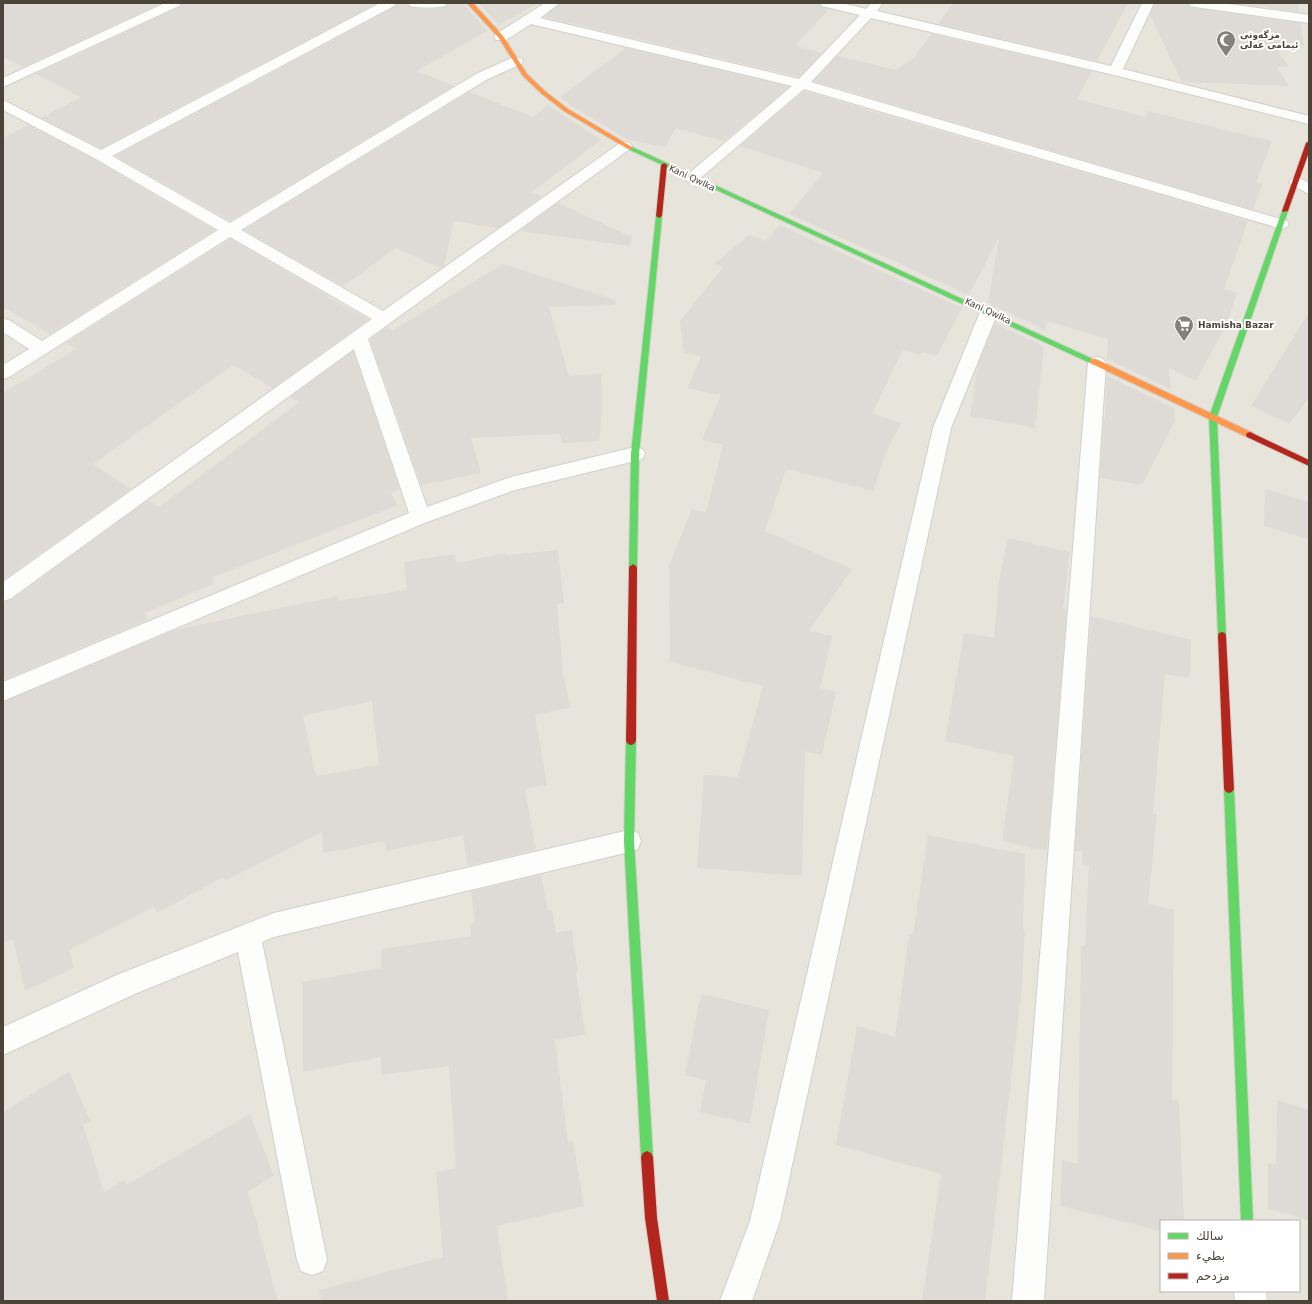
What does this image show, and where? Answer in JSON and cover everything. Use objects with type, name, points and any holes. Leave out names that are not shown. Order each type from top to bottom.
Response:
[{"type":"street","points":[[3,83],[175,3]]},
{"type":"street","points":[[101,156],[390,3]]},
{"type":"street","points":[[414,3],[441,3]]},
{"type":"street","name":"Kani Qwlka","points":[[470,3],[500,37],[525,75],[544,93],[566,110],[625,146],[692,178],[989,312],[1309,463]]},
{"type":"street","points":[[500,37],[554,3]]},
{"type":"street","points":[[826,3],[873,8],[1309,120]]},
{"type":"street","points":[[1115,71],[1148,3]]},
{"type":"street","points":[[1195,3],[1309,19]]},
{"type":"street","points":[[692,178],[802,84],[873,8]]},
{"type":"street","points":[[528,19],[802,84],[1282,224]]},
{"type":"street","points":[[3,373],[230,230],[481,77],[516,61]]},
{"type":"street","points":[[3,104],[101,156],[384,319]]},
{"type":"street","points":[[1247,1220],[1213,417],[1282,224],[1303,186],[1309,143]]},
{"type":"street","points":[[3,593],[625,146]]},
{"type":"street","points":[[663,1301],[651,1218],[629,841],[634,454],[664,165]]},
{"type":"street","points":[[736,1301],[765,1222],[942,428],[989,312]]},
{"type":"street","points":[[3,324],[42,349]]},
{"type":"street","points":[[359,337],[420,517]]},
{"type":"street","points":[[1028,1301],[1097,363]]},
{"type":"street","points":[[3,692],[420,517],[511,484],[634,454]]},
{"type":"street","points":[[3,1041],[128,983],[274,925],[629,841]]},
{"type":"street","points":[[248,935],[312,1260]]},
{"type":"shaded area","points":[[3,3],[1309,3],[1309,1301],[3,1301]]},
{"type":"building","points":[[3,3],[161,3],[23,67],[3,57]]},
{"type":"building","points":[[182,3],[377,3],[101,148],[41,118],[81,97],[36,74],[180,7]]},
{"type":"building","points":[[397,3],[407,3],[410,7],[427,9],[445,7],[448,3],[463,3],[487,31],[417,71],[454,86],[230,221],[115,156],[395,7]]},
{"type":"building","points":[[479,3],[538,3],[499,25]]},
{"type":"building","points":[[561,3],[819,3],[822,7],[829,9],[796,44],[799,44],[796,46],[822,53],[799,77],[544,17]]},
{"type":"building","points":[[953,3],[1128,3],[1097,61],[938,24]]},
{"type":"building","name":"مزگەوتی ئیمامی عەلی","points":[[1155,3],[1188,3],[1190,7],[1195,8],[1301,23],[1304,46],[1274,44],[1289,67],[1277,67],[1289,86],[1182,82],[1150,15]]},
{"type":"building","points":[[1233,3],[1298,3],[1299,12]]},
{"type":"building","points":[[931,34],[1092,71],[1077,99],[1145,117],[1148,111],[1272,141],[1256,183],[1262,184],[1253,210],[814,81],[837,56],[896,70],[913,59]]},
{"type":"building","points":[[626,48],[789,87],[724,141],[676,128],[665,147],[628,140],[560,97]]},
{"type":"building","points":[[804,91],[1248,221],[1224,289],[1237,293],[1225,327],[1196,381],[1169,368],[1171,389],[1107,359],[1108,339],[1047,321],[1046,330],[988,303],[999,238],[969,295],[789,214],[823,173],[740,146]]},
{"type":"building","points":[[469,92],[533,117],[548,105],[601,140],[532,192],[542,196],[498,228],[454,221],[444,266],[440,268],[396,248],[343,286],[244,230]]},
{"type":"building","points":[[28,125],[95,160],[215,230],[50,334],[3,307],[3,138]]},
{"type":"building","points":[[558,203],[632,237],[630,246],[520,231]]},
{"type":"building","points":[[780,225],[962,308],[937,356],[922,352],[920,355],[903,350],[872,413],[901,423],[887,450],[873,491],[786,469],[765,531],[852,569],[809,631],[832,636],[820,688],[836,692],[822,755],[805,751],[802,876],[697,868],[704,775],[738,777],[763,686],[670,662],[669,565],[692,509],[706,512],[723,445],[702,440],[721,395],[687,388],[701,357],[684,352],[680,321],[723,267],[714,264],[749,235],[766,241]]},
{"type":"building","points":[[230,239],[329,296],[328,297],[369,319],[273,388],[233,365],[93,464],[131,489],[3,580],[3,393],[76,349],[66,343]]},
{"type":"building","points":[[503,264],[616,300],[615,305],[549,307],[569,376],[601,374],[602,409],[599,441],[562,443],[560,434],[471,438],[481,473],[421,485],[370,340],[387,327],[393,330]]},
{"type":"building","points":[[1309,312],[1309,398],[1289,424],[1251,406]]},
{"type":"building","points":[[995,323],[1044,347],[1035,428],[970,416],[978,364]]},
{"type":"building","points":[[353,351],[400,490],[390,492],[398,505],[213,577],[214,584],[145,613],[147,620],[3,680],[3,602],[11,600],[148,500],[159,507],[299,402],[290,397]]},
{"type":"building","points":[[1107,376],[1174,408],[1175,421],[1142,485],[1100,478]]},
{"type":"building","points":[[1265,489],[1309,502],[1309,539],[1264,526]]},
{"type":"building","points":[[1008,538],[1070,552],[1063,609],[1067,610],[1047,850],[1032,849],[1002,840],[1014,756],[945,741],[964,633],[994,638],[999,580]]},
{"type":"building","points":[[558,550],[564,603],[557,604],[563,674],[571,707],[535,715],[547,785],[525,789],[536,850],[467,866],[463,835],[386,851],[385,841],[323,853],[322,832],[225,881],[223,877],[157,913],[154,907],[69,950],[74,968],[25,991],[13,939],[3,943],[3,702],[175,630],[338,596],[339,601],[407,590],[404,562],[455,554],[456,563],[506,553],[507,555]],"holes":[[[372,701],[379,765],[316,776],[303,716]]]},
{"type":"building","points":[[1091,616],[1191,640],[1190,678],[1165,674],[1153,814],[1157,815],[1148,904],[1174,910],[1172,1099],[1179,1101],[1184,1220],[1160,1220],[1160,1231],[1060,1206],[1062,1160],[1078,1164],[1081,945],[1085,946],[1089,866],[1082,864],[1082,851],[1075,851]]},
{"type":"building","points":[[928,835],[1025,854],[1023,930],[1025,931],[1022,987],[985,1301],[922,1301],[941,1174],[836,1145],[857,1026],[895,1037],[909,935],[913,935]]},
{"type":"building","points":[[541,875],[548,910],[552,910],[556,933],[572,930],[578,972],[576,973],[585,1034],[555,1040],[568,1143],[573,1141],[584,1206],[497,1226],[508,1301],[321,1301],[319,1290],[443,1257],[436,1172],[456,1168],[449,1066],[381,1075],[381,1057],[303,1072],[303,982],[381,968],[381,949],[471,936],[470,924],[475,923],[471,891]]},
{"type":"building","points":[[701,994],[769,1010],[750,1124],[700,1112],[706,1080],[685,1075]]},
{"type":"building","points":[[69,1071],[90,1121],[83,1125],[104,1192],[124,1180],[126,1185],[250,1114],[274,1176],[248,1191],[278,1301],[3,1301],[3,1112]]},
{"type":"building","points":[[1277,1100],[1309,1110],[1309,1221],[1268,1208],[1268,1163],[1276,1165]]},
{"type":"traffic: fast","points":[[630,148],[1093,361]]},
{"type":"traffic: fast","points":[[1222,636],[1213,417],[1285,211]]},
{"type":"traffic: fast","points":[[633,567],[635,454],[659,216]]},
{"type":"traffic: fast","points":[[631,741],[629,841],[647,1157]]},
{"type":"traffic: fast","points":[[1229,789],[1247,1220]]},
{"type":"traffic: slow","points":[[470,3],[501,37],[525,75],[544,93],[566,110],[630,148]]},
{"type":"traffic: slow","points":[[1093,361],[1250,435]]},
{"type":"traffic: jam","points":[[1285,211],[1309,143]]},
{"type":"traffic: jam","points":[[659,216],[664,165]]},
{"type":"traffic: jam","points":[[1250,435],[1309,463]]},
{"type":"traffic: jam","points":[[631,741],[633,567]]},
{"type":"traffic: jam","points":[[1222,636],[1229,789]]},
{"type":"traffic: jam","points":[[647,1157],[651,1218],[663,1301]]},
{"type":"place","name":"مزگەوتی ئیمامی عەلی","points":[[1226,57]]},
{"type":"place","name":"Hamisha Bazar","points":[[1184,342]]}]
